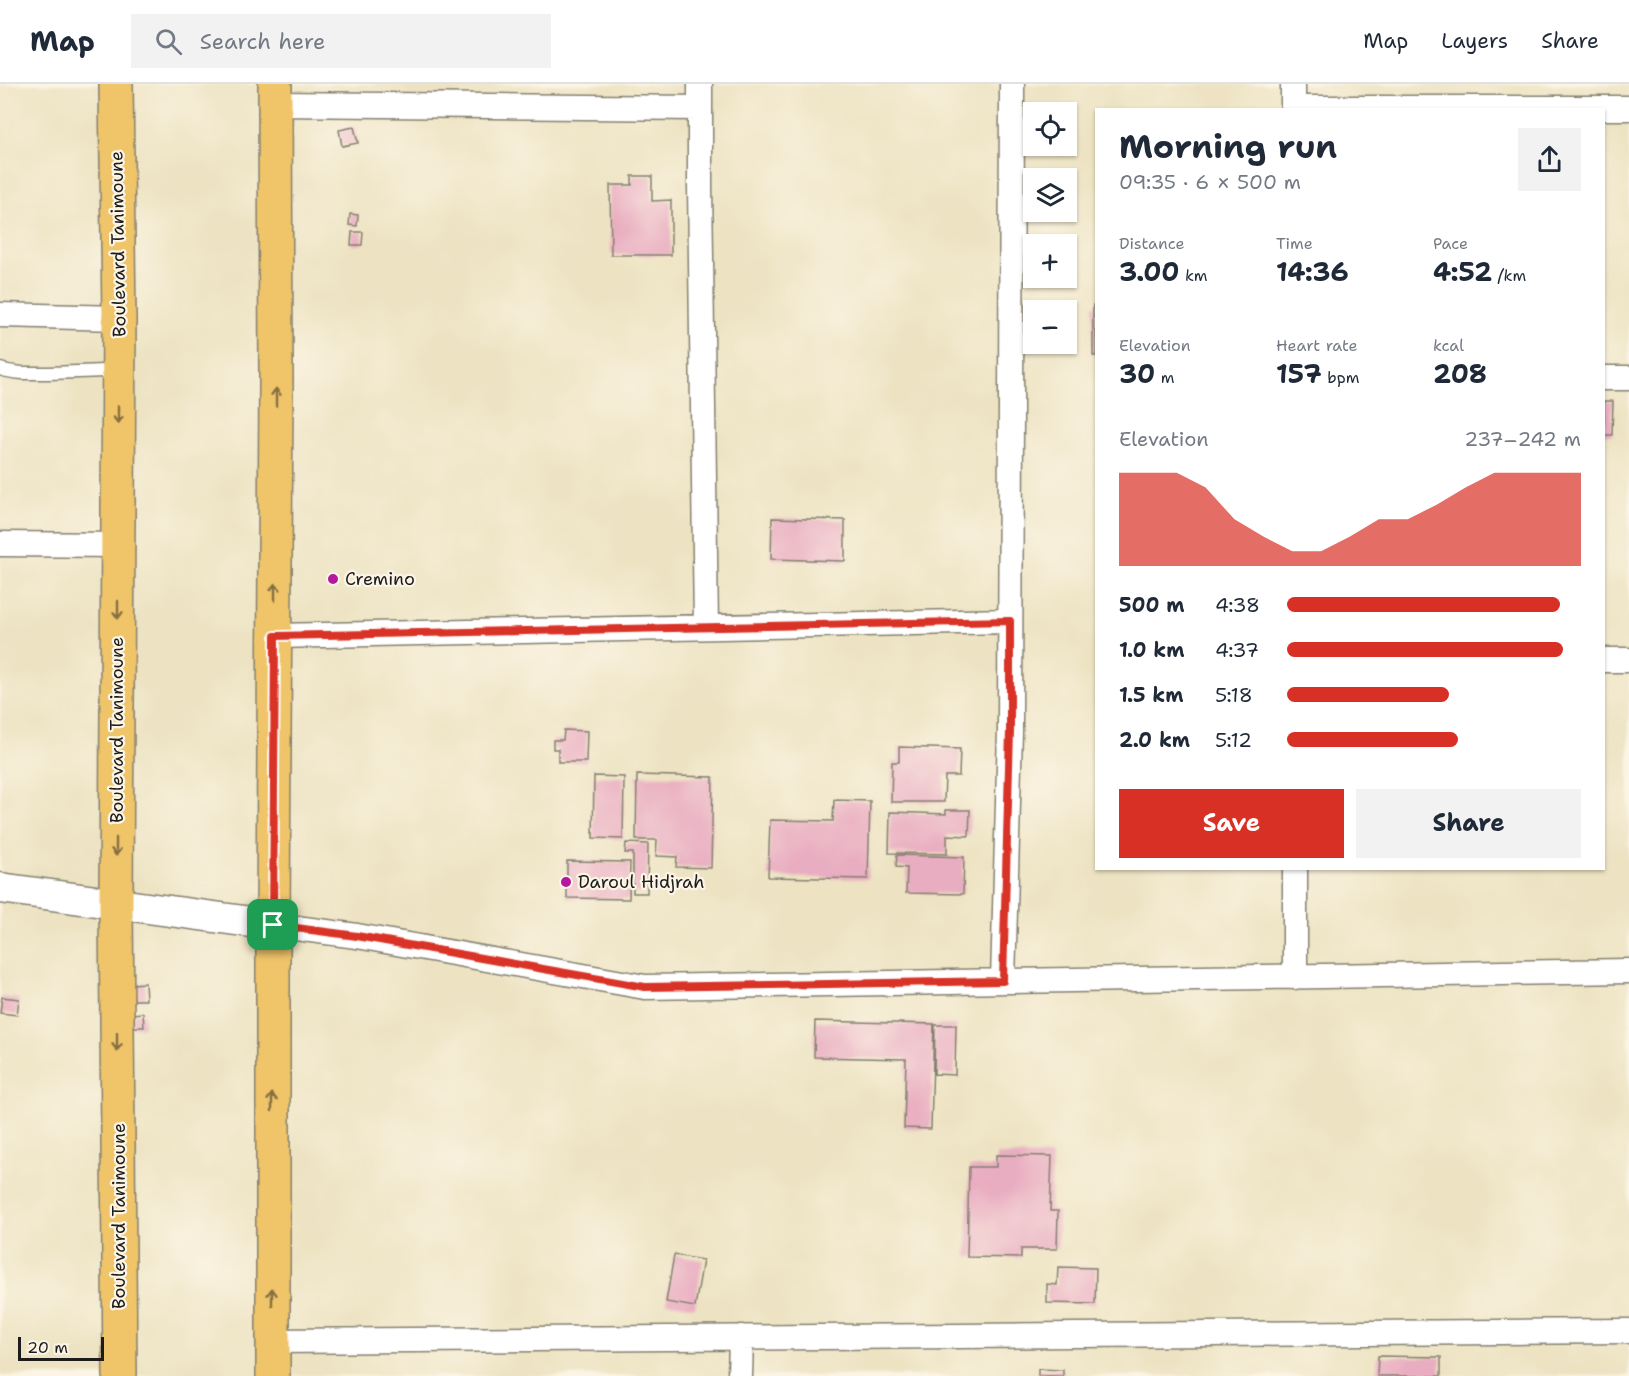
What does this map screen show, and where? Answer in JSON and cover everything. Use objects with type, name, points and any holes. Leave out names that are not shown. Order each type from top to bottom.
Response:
[{"type":"main road","name":"Boulevard Tanimoune","points":[[116,84],[119,318],[116,904],[120,1376]]},
{"type":"main road","points":[[273,1376],[275,94]]},
{"type":"street","points":[[700,84],[706,627]]},
{"type":"street","points":[[1003,981],[1010,731],[1012,84]]},
{"type":"street","points":[[1293,84],[1293,108]]},
{"type":"street","points":[[275,94],[700,108]]},
{"type":"street","points":[[1553,108],[1629,108]]},
{"type":"street","points":[[0,315],[119,318]]},
{"type":"street","points":[[1605,378],[1629,378]]},
{"type":"street","points":[[0,544],[118,545]]},
{"type":"street","points":[[275,636],[1010,621]]},
{"type":"street","points":[[1605,660],[1629,660]]},
{"type":"street","points":[[1294,976],[1295,870]]},
{"type":"street","points":[[0,888],[357,936],[645,987],[1629,971]]},
{"type":"street","points":[[272,1341],[1629,1331]]},
{"type":"street","points":[[740,1376],[741,1337]]},
{"type":"lane","points":[[0,369],[22,373],[119,370]]},
{"type":"building","points":[[354,127],[358,143],[342,146],[339,130]]},
{"type":"building","points":[[632,176],[652,176],[652,201],[671,200],[671,255],[611,255],[610,185],[632,185]]},
{"type":"building","points":[[350,214],[358,215],[357,226],[349,225]]},
{"type":"building","points":[[352,232],[363,232],[362,245],[351,245]]},
{"type":"building","points":[[1093,305],[1095,305],[1095,356],[1093,356]]},
{"type":"building","points":[[1605,401],[1613,401],[1612,435],[1605,435]]},
{"type":"building","points":[[772,518],[845,520],[845,561],[771,559]]},
{"type":"building","points":[[564,730],[587,731],[586,762],[558,762],[558,749],[553,749],[553,740],[563,740]]},
{"type":"building","points":[[899,747],[960,749],[959,776],[945,776],[944,802],[891,802],[892,762],[899,762]]},
{"type":"building","points":[[637,775],[713,777],[711,868],[676,867],[677,857],[656,856],[657,840],[636,840]]},
{"type":"building","points":[[594,776],[624,777],[623,839],[593,838]]},
{"type":"building","points":[[834,800],[870,801],[868,879],[768,877],[770,820],[833,821]]},
{"type":"building","points":[[946,810],[970,810],[969,836],[947,835],[947,854],[889,853],[890,812],[946,814]]},
{"type":"building","points":[[626,843],[648,844],[647,893],[633,893],[633,853],[625,853]]},
{"type":"building","points":[[897,855],[964,857],[963,894],[906,893],[907,868],[896,867]]},
{"type":"building","points":[[567,861],[630,862],[629,899],[567,898]]},
{"type":"building","points":[[145,983],[146,1000],[134,1000],[132,984]]},
{"type":"building","points":[[2,997],[19,999],[17,1015],[0,1013]]},
{"type":"building","points":[[143,1013],[144,1027],[132,1027],[131,1014]]},
{"type":"building","points":[[815,1021],[934,1024],[931,1129],[904,1128],[906,1059],[814,1057]]},
{"type":"building","points":[[935,1025],[956,1025],[955,1075],[934,1074]]},
{"type":"building","points":[[996,1155],[1052,1156],[1050,1211],[1058,1211],[1057,1249],[1021,1249],[1021,1258],[967,1257],[969,1167],[996,1167]]},
{"type":"building","points":[[674,1255],[703,1260],[695,1307],[666,1302]]},
{"type":"building","points":[[1058,1267],[1096,1268],[1095,1304],[1047,1303],[1047,1284],[1057,1285]]},
{"type":"building","points":[[1378,1356],[1441,1357],[1441,1376],[1377,1376]]},
{"type":"building","points":[[1038,1369],[1063,1370],[1063,1376],[1038,1376]]},
{"type":"place","name":"Cremino","points":[[333,579]]},
{"type":"place","name":"Daroul Hidjrah","points":[[566,882]]},
{"type":"route","points":[[1010,621],[1010,731],[1003,981],[645,987],[357,936],[273,925],[275,636],[1010,621]]}]
